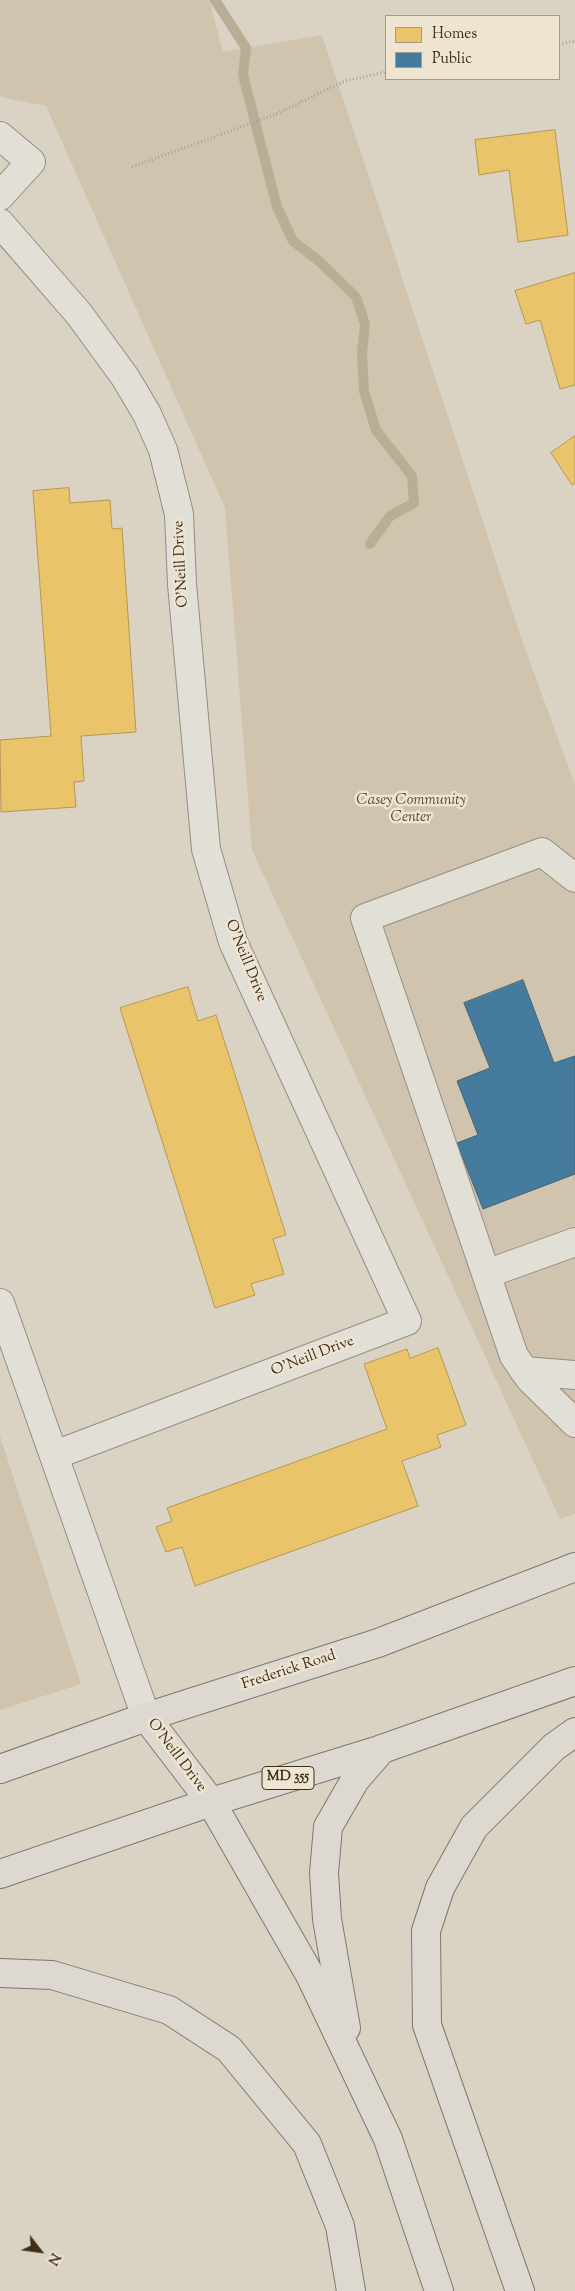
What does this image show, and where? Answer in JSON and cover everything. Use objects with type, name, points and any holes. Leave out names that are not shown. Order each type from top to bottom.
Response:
[{"type":"main road","name":"Frederick Road","points":[[0,1769],[146,1718],[378,1643],[575,1567]]},
{"type":"main road","name":"MD 355","points":[[0,1874],[210,1802],[382,1749],[575,1681]]},
{"type":"main road","name":"O'Neill Drive","points":[[146,1718],[210,1802],[310,1975],[388,2139],[440,2291]]},
{"type":"main road","points":[[520,2291],[427,2025],[426,1931],[440,1888],[474,1827],[554,1747],[575,1732]]},
{"type":"main road","points":[[352,2064],[327,1919],[324,1872],[328,1827],[354,1780],[382,1749]]},
{"type":"main road","points":[[0,1973],[52,1975],[169,2010],[229,2049],[307,2144],[340,2226],[350,2291]]},
{"type":"street","points":[[0,136],[31,162],[0,196]]},
{"type":"street","name":"O'Neill Drive","points":[[0,224],[79,314],[125,377],[147,414],[163,450],[179,514],[182,584],[206,849],[233,942],[407,1321],[55,1454]]},
{"type":"street","points":[[575,878],[542,852],[365,918],[514,1356],[530,1379],[575,1423]]},
{"type":"street","points":[[486,1274],[575,1242]]},
{"type":"street","name":"O'Neill Drive","points":[[0,1303],[55,1454],[146,1718]]},
{"type":"street","points":[[524,1371],[575,1375]]},
{"type":"path","points":[[560,44],[575,41]]},
{"type":"path","points":[[132,167],[274,115],[345,81],[385,72]]},
{"type":"green space","name":"Casey Community Center","points":[[0,0],[211,0],[223,52],[322,35],[523,643],[575,785],[575,1514],[560,1519],[252,850],[225,508],[46,106],[0,97]]},
{"type":"green space","points":[[0,1436],[81,1684],[0,1710]]},
{"type":"building: Homes","points":[[555,130],[568,235],[518,242],[509,170],[479,175],[475,140]]},
{"type":"building: Homes","points":[[575,273],[575,385],[560,389],[540,320],[526,324],[515,291]]},
{"type":"building: Homes","points":[[575,436],[575,483],[572,485],[551,453]]},
{"type":"building: Homes","points":[[69,488],[70,503],[110,500],[112,529],[122,528],[136,732],[81,736],[84,781],[74,782],[76,807],[1,812],[0,740],[51,736],[33,491]]},
{"type":"building: Homes","points":[[188,987],[198,1021],[216,1015],[286,1235],[273,1239],[284,1274],[251,1284],[255,1295],[215,1308],[120,1008]]},
{"type":"building: Homes","points":[[438,1348],[466,1425],[437,1435],[441,1447],[402,1461],[418,1506],[195,1586],[182,1547],[166,1552],[156,1527],[172,1521],[167,1508],[387,1429],[364,1364],[407,1349],[410,1358]]},
{"type":"building: Public","points":[[523,980],[554,1063],[575,1056],[575,1174],[483,1209],[457,1143],[478,1135],[457,1081],[490,1068],[464,1003]]},
{"type":"waterway","points":[[215,0],[246,48],[243,75],[277,207],[293,241],[320,262],[356,297],[365,324],[362,353],[364,391],[376,430],[412,476],[414,503],[390,516],[370,544]]}]
